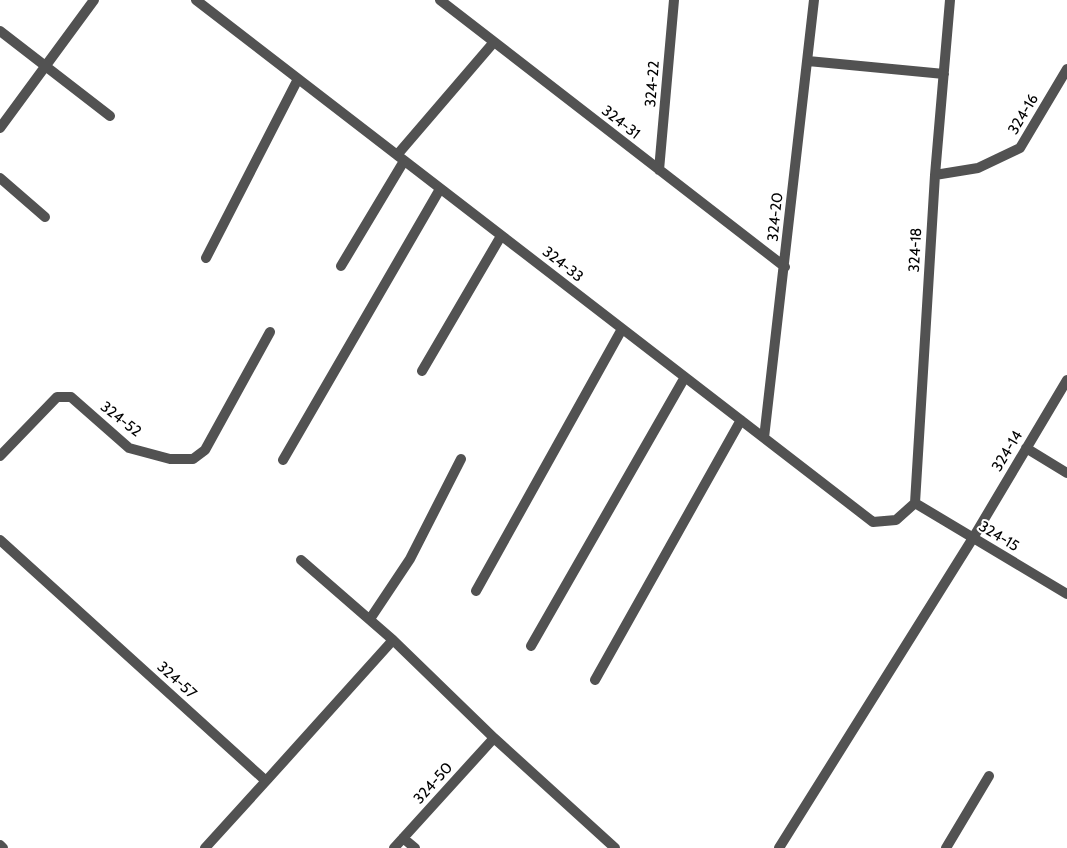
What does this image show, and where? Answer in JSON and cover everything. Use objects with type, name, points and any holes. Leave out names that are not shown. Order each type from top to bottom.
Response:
[{"type":"street","points":[[0,128],[94,0]]},
{"type":"street","name":"324-33","points":[[196,0],[873,522],[896,520],[915,503]]},
{"type":"street","name":"324-31","points":[[440,0],[785,266]]},
{"type":"street","name":"324-22","points":[[659,170],[674,0]]},
{"type":"street","name":"324-20","points":[[764,438],[814,0]]},
{"type":"street","name":"324-18","points":[[915,503],[934,175],[950,0]]},
{"type":"street","points":[[0,31],[110,116]]},
{"type":"street","points":[[341,266],[401,158],[494,42]]},
{"type":"street","points":[[808,62],[944,74]]},
{"type":"street","name":"324-16","points":[[934,175],[978,168],[1020,148],[1067,69]]},
{"type":"street","points":[[206,258],[298,79]]},
{"type":"street","points":[[0,178],[45,217]]},
{"type":"street","points":[[283,460],[440,188]]},
{"type":"street","points":[[422,370],[502,236]]},
{"type":"street","points":[[476,591],[622,328]]},
{"type":"street","name":"324-52","points":[[0,456],[57,397],[71,397],[129,448],[170,459],[193,459],[205,450],[270,332]]},
{"type":"street","points":[[531,646],[685,377]]},
{"type":"street","name":"324-14","points":[[779,848],[973,538],[1067,380]]},
{"type":"street","points":[[594,680],[741,420]]},
{"type":"street","points":[[1026,448],[1067,473]]},
{"type":"street","points":[[370,619],[410,559],[461,459]]},
{"type":"street","name":"324-15","points":[[915,503],[1067,594]]},
{"type":"street","name":"324-57","points":[[0,540],[266,781]]},
{"type":"street","points":[[301,560],[393,640],[494,738],[615,848]]},
{"type":"street","points":[[205,848],[393,640]]},
{"type":"street","name":"324-50","points":[[394,848],[494,738]]},
{"type":"street","points":[[946,848],[989,776]]},
{"type":"street","points":[[403,838],[415,848]]},
{"type":"street","points":[[0,845],[3,848]]}]
